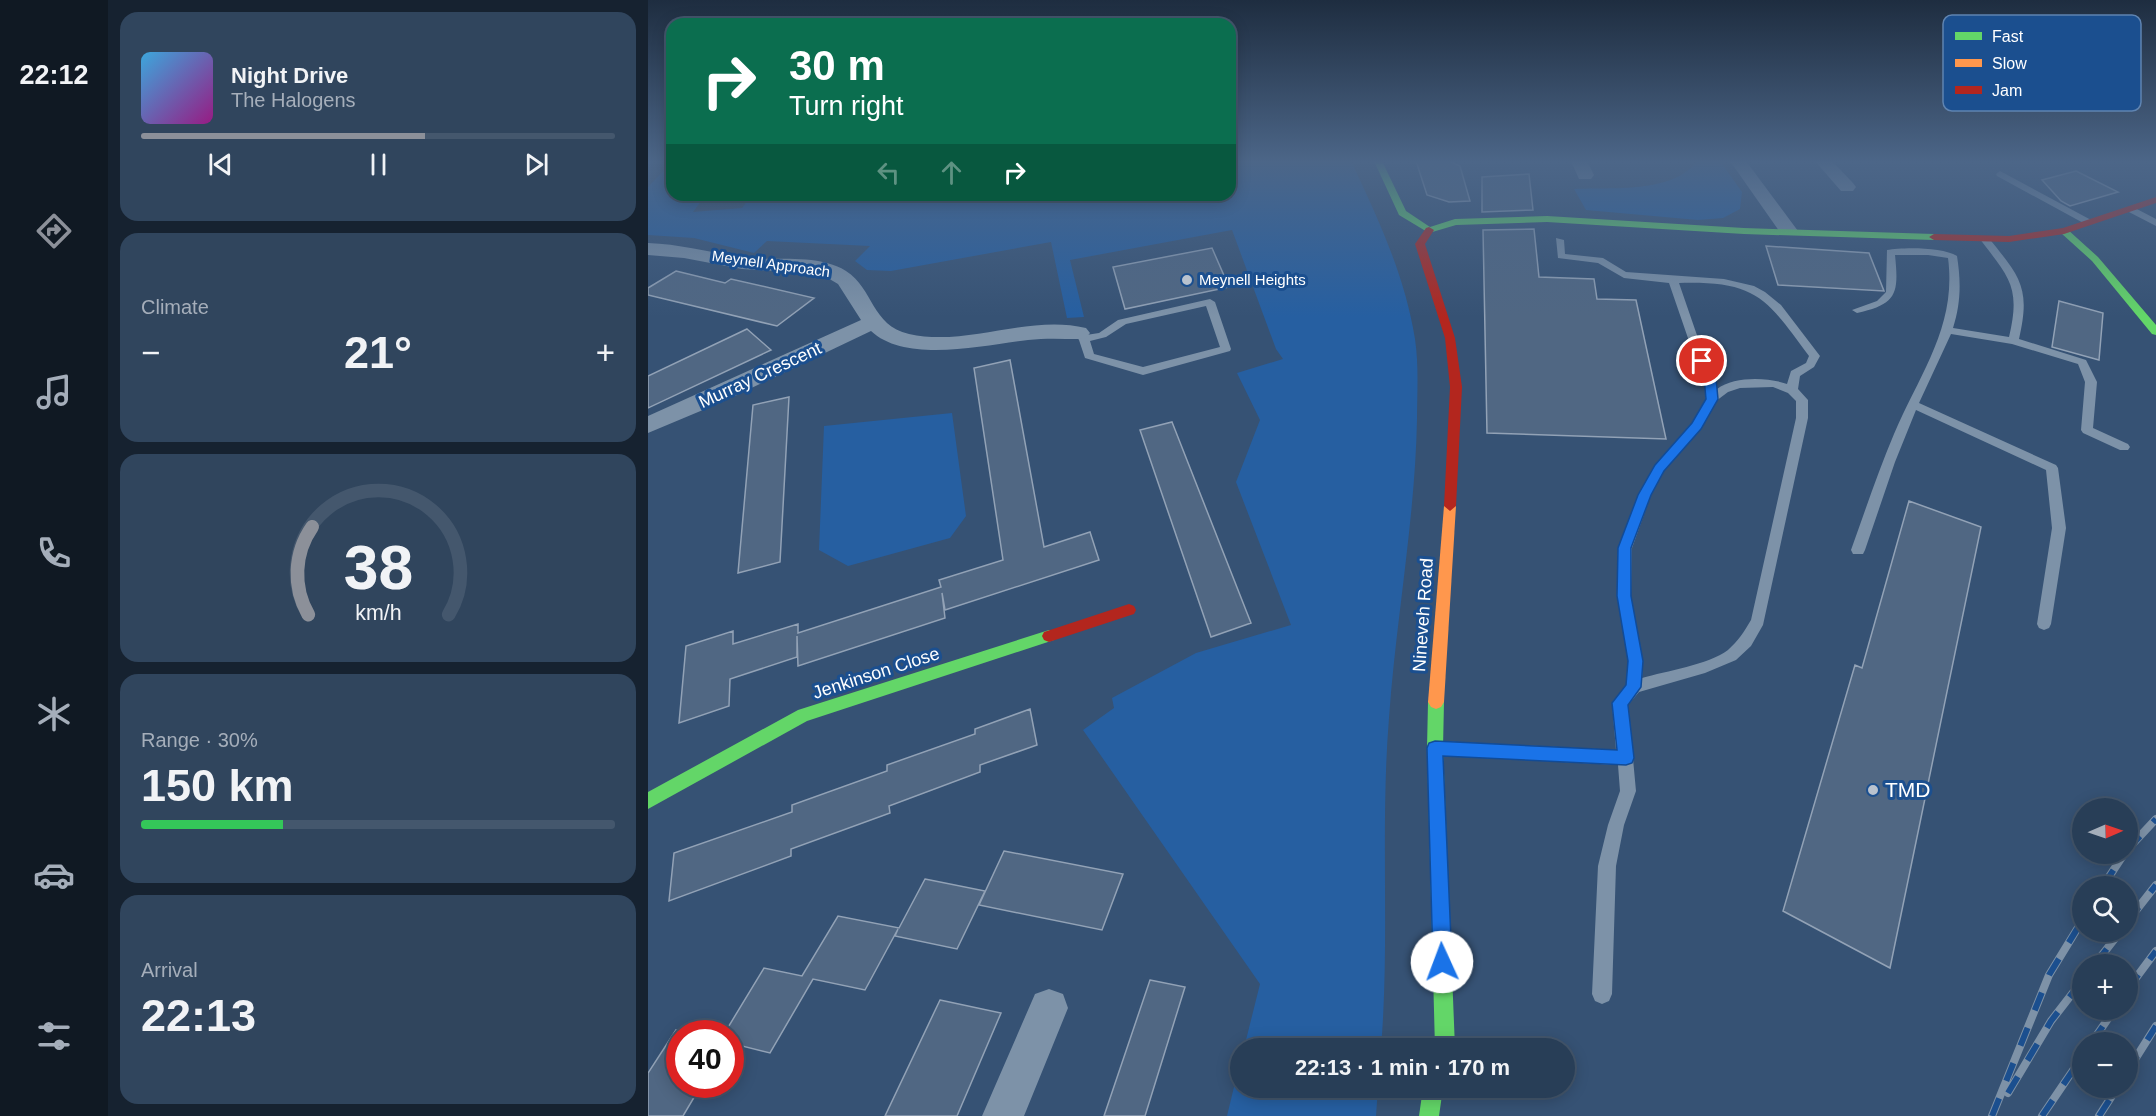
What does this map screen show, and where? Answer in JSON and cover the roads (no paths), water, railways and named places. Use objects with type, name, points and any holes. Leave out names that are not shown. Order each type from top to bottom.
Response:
[{"type":"street","points":[[1402,213],[1429,230],[1455,222],[1547,219],[1688,228],[1985,239],[2009,239],[2064,231],[2118,213]]},
{"type":"street","points":[[1776,213],[1789,231]]},
{"type":"street","name":"Nineveh Road","points":[[1429,230],[1420,244],[1450,338],[1456,387],[1450,506],[1436,680],[1435,748],[1445,1038]]},
{"type":"street","points":[[2064,231],[2095,259],[2156,332]]},
{"type":"street","name":"Meynell Approach","points":[[648,249],[673,249],[743,263],[818,268],[838,274],[851,286],[872,323]]},
{"type":"street","points":[[872,323],[889,334],[918,341],[952,344],[1026,334],[1082,336]]},
{"type":"street","name":"Murray Crescent","points":[[648,425],[714,397],[795,357],[872,323]]},
{"type":"street","name":"Jenkinson Close","points":[[648,801],[803,715],[1129,610]]},
{"type":"street","points":[[1003,1116],[1049,1008]]},
{"type":"street","name":"Nineveh Road","points":[[1440,1038],[1444,1009]]},
{"type":"street","points":[[1428,1116],[1431,1098]]},
{"type":"lane","points":[[2072,213],[2090,223]]},
{"type":"lane","points":[[2138,213],[2156,223]]},
{"type":"lane","points":[[1985,239],[2010,271],[2019,289],[2020,313],[2013,340]]},
{"type":"lane","points":[[1559,240],[1561,256],[1600,260],[1624,274],[1673,280],[1721,281],[1759,292],[1771,301],[1815,356],[1810,365],[1795,374],[1792,390]]},
{"type":"lane","points":[[1857,310],[1876,307],[1886,300],[1893,288],[1890,252],[1928,252],[1952,256],[1956,274],[1952,312],[1936,362],[1900,431],[1857,550]]},
{"type":"lane","points":[[1673,280],[1695,344],[1710,378],[1712,399]]},
{"type":"lane","points":[[1210,302],[1226,349],[1143,371],[1089,356],[1082,336],[1102,335],[1122,322],[1210,302]]},
{"type":"lane","points":[[1946,330],[2013,340],[2082,362],[2091,382],[2087,430],[2124,447]]},
{"type":"lane","points":[[1602,994],[1607,866],[1616,825],[1628,791],[1620,703],[1634,687],[1705,667],[1731,657],[1746,642],[1758,621],[1802,418],[1802,400],[1792,390],[1774,383],[1739,384],[1724,389],[1712,399],[1697,426],[1659,468],[1645,495],[1624,548],[1624,596],[1636,661],[1634,687]]},
{"type":"lane","points":[[1914,405],[2052,468],[2059,528],[2044,624]]},
{"type":"lane","points":[[1435,748],[1626,758]]},
{"type":"railway","points":[[2138,838],[2156,819]]},
{"type":"railway","points":[[2110,876],[2117,864]]},
{"type":"railway","points":[[2138,908],[2156,885]]},
{"type":"railway","points":[[1992,1116],[2049,975],[2072,937]]},
{"type":"railway","points":[[2103,954],[2112,942]]},
{"type":"railway","points":[[2138,975],[2156,951]]},
{"type":"railway","points":[[2008,1093],[2051,1021],[2072,994]]},
{"type":"railway","points":[[2099,1032],[2107,1020]]},
{"type":"railway","points":[[2138,1055],[2156,1026]]},
{"type":"railway","points":[[2042,1116],[2072,1072]]},
{"type":"railway","points":[[2099,1116],[2111,1098]]},
{"type":"place","name":"Meynell Heights","points":[[1187,280]]},
{"type":"place","name":"TMD","points":[[1873,790]]}]
